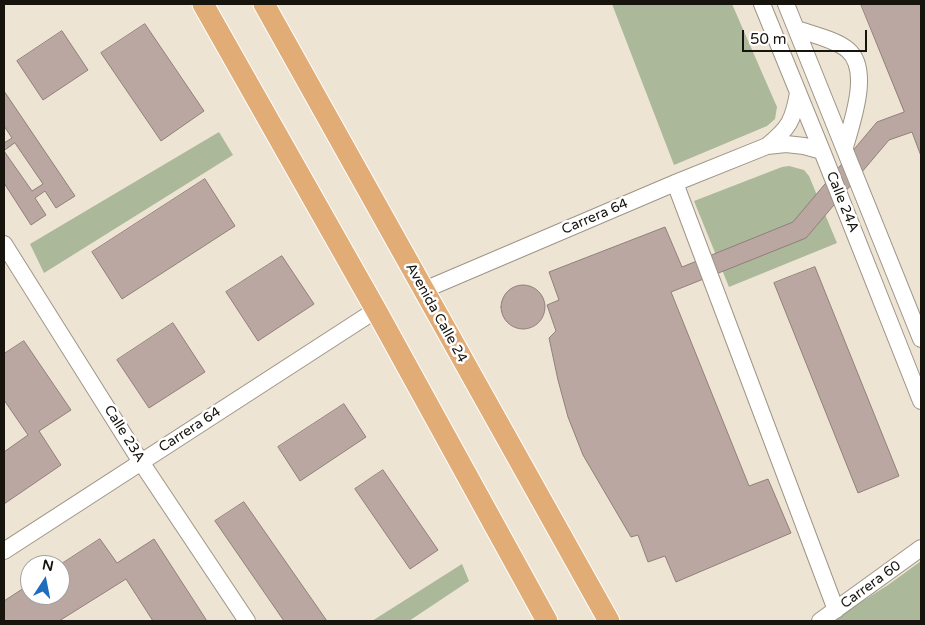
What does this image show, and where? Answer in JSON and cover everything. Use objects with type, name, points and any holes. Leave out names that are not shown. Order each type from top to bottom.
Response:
[{"type":"main road","points":[[204,4],[376,310],[547,621]]},
{"type":"main road","name":"Avenida Calle 24","points":[[264,4],[609,621]]},
{"type":"street","name":"Calle 24A","points":[[762,4],[921,401]]},
{"type":"street","name":"Calle 24A","points":[[786,4],[921,339]]},
{"type":"street","points":[[797,29],[843,46],[851,54],[858,66],[860,82],[845,147]]},
{"type":"street","name":"Carrera 64","points":[[767,146],[784,132],[794,114],[798,93]]},
{"type":"street","name":"Carrera 64","points":[[424,290],[767,146],[786,144],[822,151]]},
{"type":"street","points":[[675,183],[836,610]]},
{"type":"street","name":"Calle 23A","points":[[4,244],[142,462],[246,621]]},
{"type":"street","name":"Carrera 64","points":[[4,551],[376,310]]},
{"type":"street","name":"Carrera 60","points":[[820,621],[921,548]]},
{"type":"green space","points":[[612,4],[732,4],[777,107],[775,119],[767,126],[674,165]]},
{"type":"green space","points":[[219,132],[233,155],[44,273],[30,244]]},
{"type":"green space","points":[[789,166],[804,170],[809,176],[837,243],[729,287],[694,201]]},
{"type":"green space","points":[[921,561],[921,621],[831,621],[888,585]]},
{"type":"green space","points":[[462,564],[469,581],[409,621],[372,621]]},
{"type":"building","points":[[861,4],[921,4],[921,156],[912,132],[889,140],[806,238],[671,292],[749,486],[768,479],[791,533],[676,582],[665,556],[648,562],[638,535],[631,537],[583,455],[568,417],[549,338],[556,331],[547,305],[559,300],[549,272],[665,227],[682,267],[793,222],[877,122],[904,112]]},
{"type":"building","points":[[145,24],[204,111],[161,141],[101,53]]},
{"type":"building","points":[[62,31],[88,70],[43,100],[17,61]]},
{"type":"building","points":[[4,91],[75,196],[56,208],[45,191],[35,198],[46,215],[31,225],[4,183],[4,151],[4,143],[12,138],[4,126]],"holes":[[[15,143],[43,184],[32,191],[4,151]]]},
{"type":"building","points":[[205,179],[235,226],[122,299],[92,252]]},
{"type":"building","points":[[282,256],[314,304],[258,341],[226,292]]},
{"type":"building","points":[[815,267],[899,476],[858,493],[774,283]]},
{"type":"building","points":[[523,285],[535,289],[541,295],[545,307],[541,319],[535,325],[523,329],[511,325],[505,319],[501,307],[505,295],[511,289]]},
{"type":"building","points":[[173,323],[205,372],[149,408],[117,360]]},
{"type":"building","points":[[24,341],[71,410],[39,431],[61,465],[4,504],[4,452],[28,435],[4,400],[4,354]]},
{"type":"building","points":[[344,404],[366,437],[300,481],[278,447]]},
{"type":"building","points":[[383,470],[438,550],[410,569],[355,489]]},
{"type":"building","points":[[244,502],[327,621],[284,621],[215,521]]},
{"type":"building","points":[[100,539],[117,563],[154,539],[207,621],[153,621],[126,579],[59,621],[4,621],[4,601],[20,591],[20,605],[70,605],[70,558]]}]
